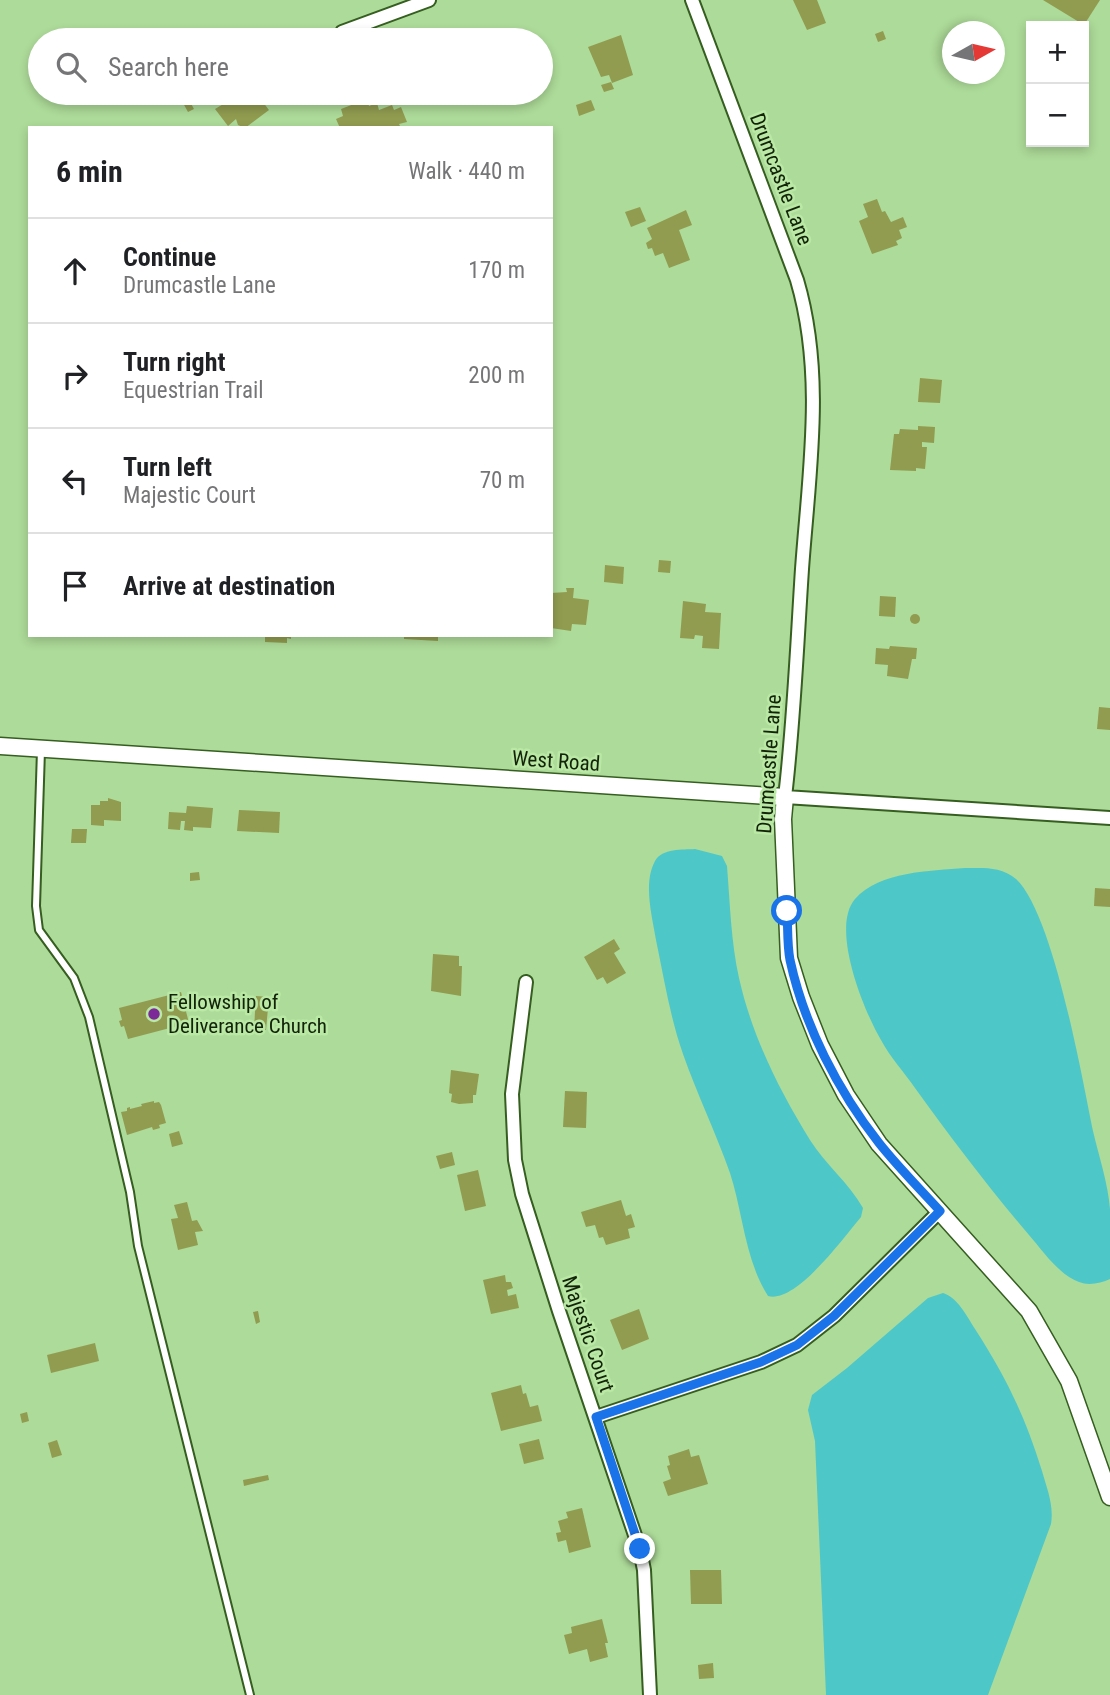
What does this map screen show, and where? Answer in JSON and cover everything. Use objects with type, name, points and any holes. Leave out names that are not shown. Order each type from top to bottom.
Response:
[{"type":"street","points":[[353,28],[429,0]]},
{"type":"street","name":"Drumcastle Lane","points":[[692,0],[797,280],[806,312],[813,360],[809,494],[791,747],[783,819],[789,958],[820,1045],[846,1095],[879,1143],[1029,1311],[1056,1356],[1069,1381],[1110,1497]]},
{"type":"street","name":"West Road","points":[[0,746],[1110,818]]},
{"type":"street","name":"Majestic Court","points":[[526,982],[512,1094],[515,1160],[522,1195],[640,1549],[644,1570],[650,1695]]},
{"type":"street","points":[[596,1417],[761,1362],[797,1345],[829,1321],[940,1211]]},
{"type":"lane","points":[[41,748],[36,906],[38,930],[74,978],[89,1017],[130,1192],[141,1259],[250,1695]]},
{"type":"water","points":[[695,849],[722,856],[727,866],[736,964],[751,1021],[768,1062],[810,1140],[863,1208],[861,1217],[819,1267],[792,1290],[779,1296],[768,1296],[754,1267],[730,1173],[678,1040],[656,940],[649,889],[651,870],[658,857],[663,854]]},
{"type":"water","points":[[965,868],[998,870],[1016,879],[1029,897],[1054,959],[1074,1036],[1109,1199],[1110,1279],[1103,1282],[1083,1283],[1064,1274],[1045,1255],[970,1163],[889,1052],[866,1010],[852,970],[846,929],[848,912],[855,899],[878,883],[906,874]]},
{"type":"water","points":[[943,1293],[953,1298],[965,1313],[1014,1397],[1046,1484],[1051,1504],[1051,1524],[988,1695],[826,1695],[815,1441],[808,1410],[812,1395],[928,1298]]},
{"type":"building","points":[[793,0],[817,0],[826,23],[807,30]]},
{"type":"building","points":[[1043,0],[1100,0],[1087,21],[1077,21]]},
{"type":"building","points":[[883,31],[886,39],[878,42],[875,34]]},
{"type":"building","points":[[621,35],[633,75],[612,83],[609,75],[601,77],[588,47]]},
{"type":"building","points":[[611,82],[614,89],[604,92],[601,85]]},
{"type":"building","points":[[591,100],[595,110],[579,116],[576,105]]},
{"type":"building","points":[[184,105],[192,105],[194,109],[188,112]]},
{"type":"building","points":[[222,105],[265,105],[269,110],[248,126],[238,125],[236,119],[228,126],[215,109]]},
{"type":"building","points":[[351,105],[378,105],[379,110],[392,105],[394,110],[401,107],[407,122],[399,124],[400,126],[339,126],[336,119],[343,116],[341,109]]},
{"type":"building","points":[[877,199],[882,212],[885,211],[891,222],[903,217],[907,227],[899,230],[902,238],[896,241],[898,245],[872,254],[859,221],[868,217],[863,204]]},
{"type":"building","points":[[640,207],[646,221],[631,227],[625,212]]},
{"type":"building","points":[[686,210],[692,225],[679,230],[690,260],[669,268],[663,253],[655,256],[652,248],[648,249],[646,243],[652,239],[647,228]]},
{"type":"building","points":[[920,378],[942,380],[940,403],[918,402]]},
{"type":"building","points":[[918,426],[935,427],[934,443],[922,442],[922,447],[927,447],[925,469],[890,470],[894,434],[899,434],[900,429],[918,430]]},
{"type":"building","points":[[659,560],[671,561],[670,573],[658,572]]},
{"type":"building","points":[[605,565],[624,567],[623,584],[604,582]]},
{"type":"building","points":[[566,588],[574,588],[573,598],[589,600],[586,625],[572,624],[571,631],[553,628],[553,593],[567,592]]},
{"type":"building","points":[[880,596],[896,597],[895,617],[879,616]]},
{"type":"building","points":[[683,601],[706,604],[705,612],[721,613],[719,649],[702,648],[703,636],[695,635],[694,639],[680,638]]},
{"type":"building","points":[[915,614],[919,615],[919,623],[915,624],[911,623],[910,619],[911,615]]},
{"type":"building","points":[[265,637],[291,637],[287,638],[287,643],[265,642]]},
{"type":"building","points":[[438,637],[438,641],[404,639]]},
{"type":"building","points":[[890,646],[917,648],[916,659],[912,659],[908,679],[887,676],[888,665],[875,664],[876,648],[889,649]]},
{"type":"building","points":[[1099,707],[1110,708],[1110,730],[1097,729]]},
{"type":"building","points":[[108,798],[121,802],[121,821],[104,820],[104,826],[91,825],[91,805],[100,805],[100,801],[108,801]]},
{"type":"building","points":[[187,806],[213,808],[211,828],[193,827],[193,831],[184,830],[185,821],[181,821],[180,830],[168,829],[169,812],[186,813]]},
{"type":"building","points":[[239,810],[280,812],[279,833],[237,831]]},
{"type":"building","points":[[72,829],[87,829],[86,843],[71,843]]},
{"type":"building","points":[[199,872],[200,880],[190,881],[190,873]]},
{"type":"building","points":[[1095,888],[1110,889],[1110,907],[1094,906]]},
{"type":"building","points":[[614,939],[620,949],[614,953],[626,973],[607,984],[603,977],[597,980],[584,957]]},
{"type":"building","points":[[433,954],[459,956],[459,966],[462,966],[461,996],[431,991]]},
{"type":"building","name":"Fellowship of Deliverance Church","points":[[181,992],[189,1023],[128,1039],[124,1026],[121,1027],[119,1021],[122,1020],[119,1008]]},
{"type":"building","points":[[256,996],[269,997],[266,1030],[254,1029]]},
{"type":"building","points":[[451,1070],[479,1074],[473,1103],[451,1102]]},
{"type":"building","points":[[565,1091],[587,1092],[586,1128],[563,1127]]},
{"type":"building","points":[[154,1101],[161,1105],[166,1123],[159,1125],[160,1128],[153,1130],[152,1127],[127,1135],[121,1112]]},
{"type":"building","points":[[179,1131],[183,1144],[172,1147],[169,1134]]},
{"type":"building","points":[[452,1152],[455,1165],[440,1169],[436,1156]]},
{"type":"building","points":[[478,1170],[486,1206],[465,1211],[457,1175]]},
{"type":"building","points":[[621,1200],[626,1216],[631,1214],[635,1227],[628,1229],[630,1238],[606,1245],[603,1237],[599,1238],[595,1225],[586,1227],[581,1212]]},
{"type":"building","points":[[187,1202],[192,1221],[197,1220],[203,1231],[195,1232],[198,1245],[178,1250],[171,1219],[178,1218],[174,1205]]},
{"type":"building","points":[[505,1275],[506,1282],[511,1282],[513,1288],[507,1290],[508,1296],[516,1294],[519,1308],[491,1314],[483,1280]]},
{"type":"building","points":[[639,1309],[649,1339],[622,1350],[610,1320]]},
{"type":"building","points":[[258,1311],[260,1322],[256,1324],[253,1312]]},
{"type":"building","points":[[95,1343],[99,1361],[51,1373],[47,1355]]},
{"type":"building","points":[[521,1385],[530,1407],[538,1405],[542,1421],[501,1431],[491,1393]]},
{"type":"building","points":[[27,1412],[29,1421],[22,1423],[20,1414]]},
{"type":"building","points":[[539,1439],[544,1459],[524,1464],[519,1444]]},
{"type":"building","points":[[57,1440],[62,1455],[52,1458],[48,1443]]},
{"type":"building","points":[[689,1449],[691,1457],[699,1455],[708,1484],[668,1496],[663,1482],[671,1479],[667,1466],[670,1465],[668,1456]]},
{"type":"building","points":[[268,1475],[269,1480],[244,1486],[243,1480]]},
{"type":"building","points":[[582,1508],[591,1547],[569,1553],[566,1540],[558,1542],[556,1533],[561,1532],[558,1521],[568,1518],[566,1512]]},
{"type":"building","points":[[690,1570],[721,1570],[722,1604],[691,1604]]},
{"type":"building","points":[[602,1619],[608,1643],[605,1643],[608,1657],[590,1662],[587,1649],[569,1654],[564,1635],[572,1633],[571,1627]]},
{"type":"building","points":[[713,1663],[714,1678],[699,1679],[698,1665]]},
{"type":"place","name":"Fellowship of Deliverance Church","points":[[154,1014]]},
{"type":"route","points":[[640,1549],[596,1417],[761,1362],[797,1345],[834,1316],[940,1211],[879,1143],[846,1095],[820,1045],[789,958],[787,911]]}]
